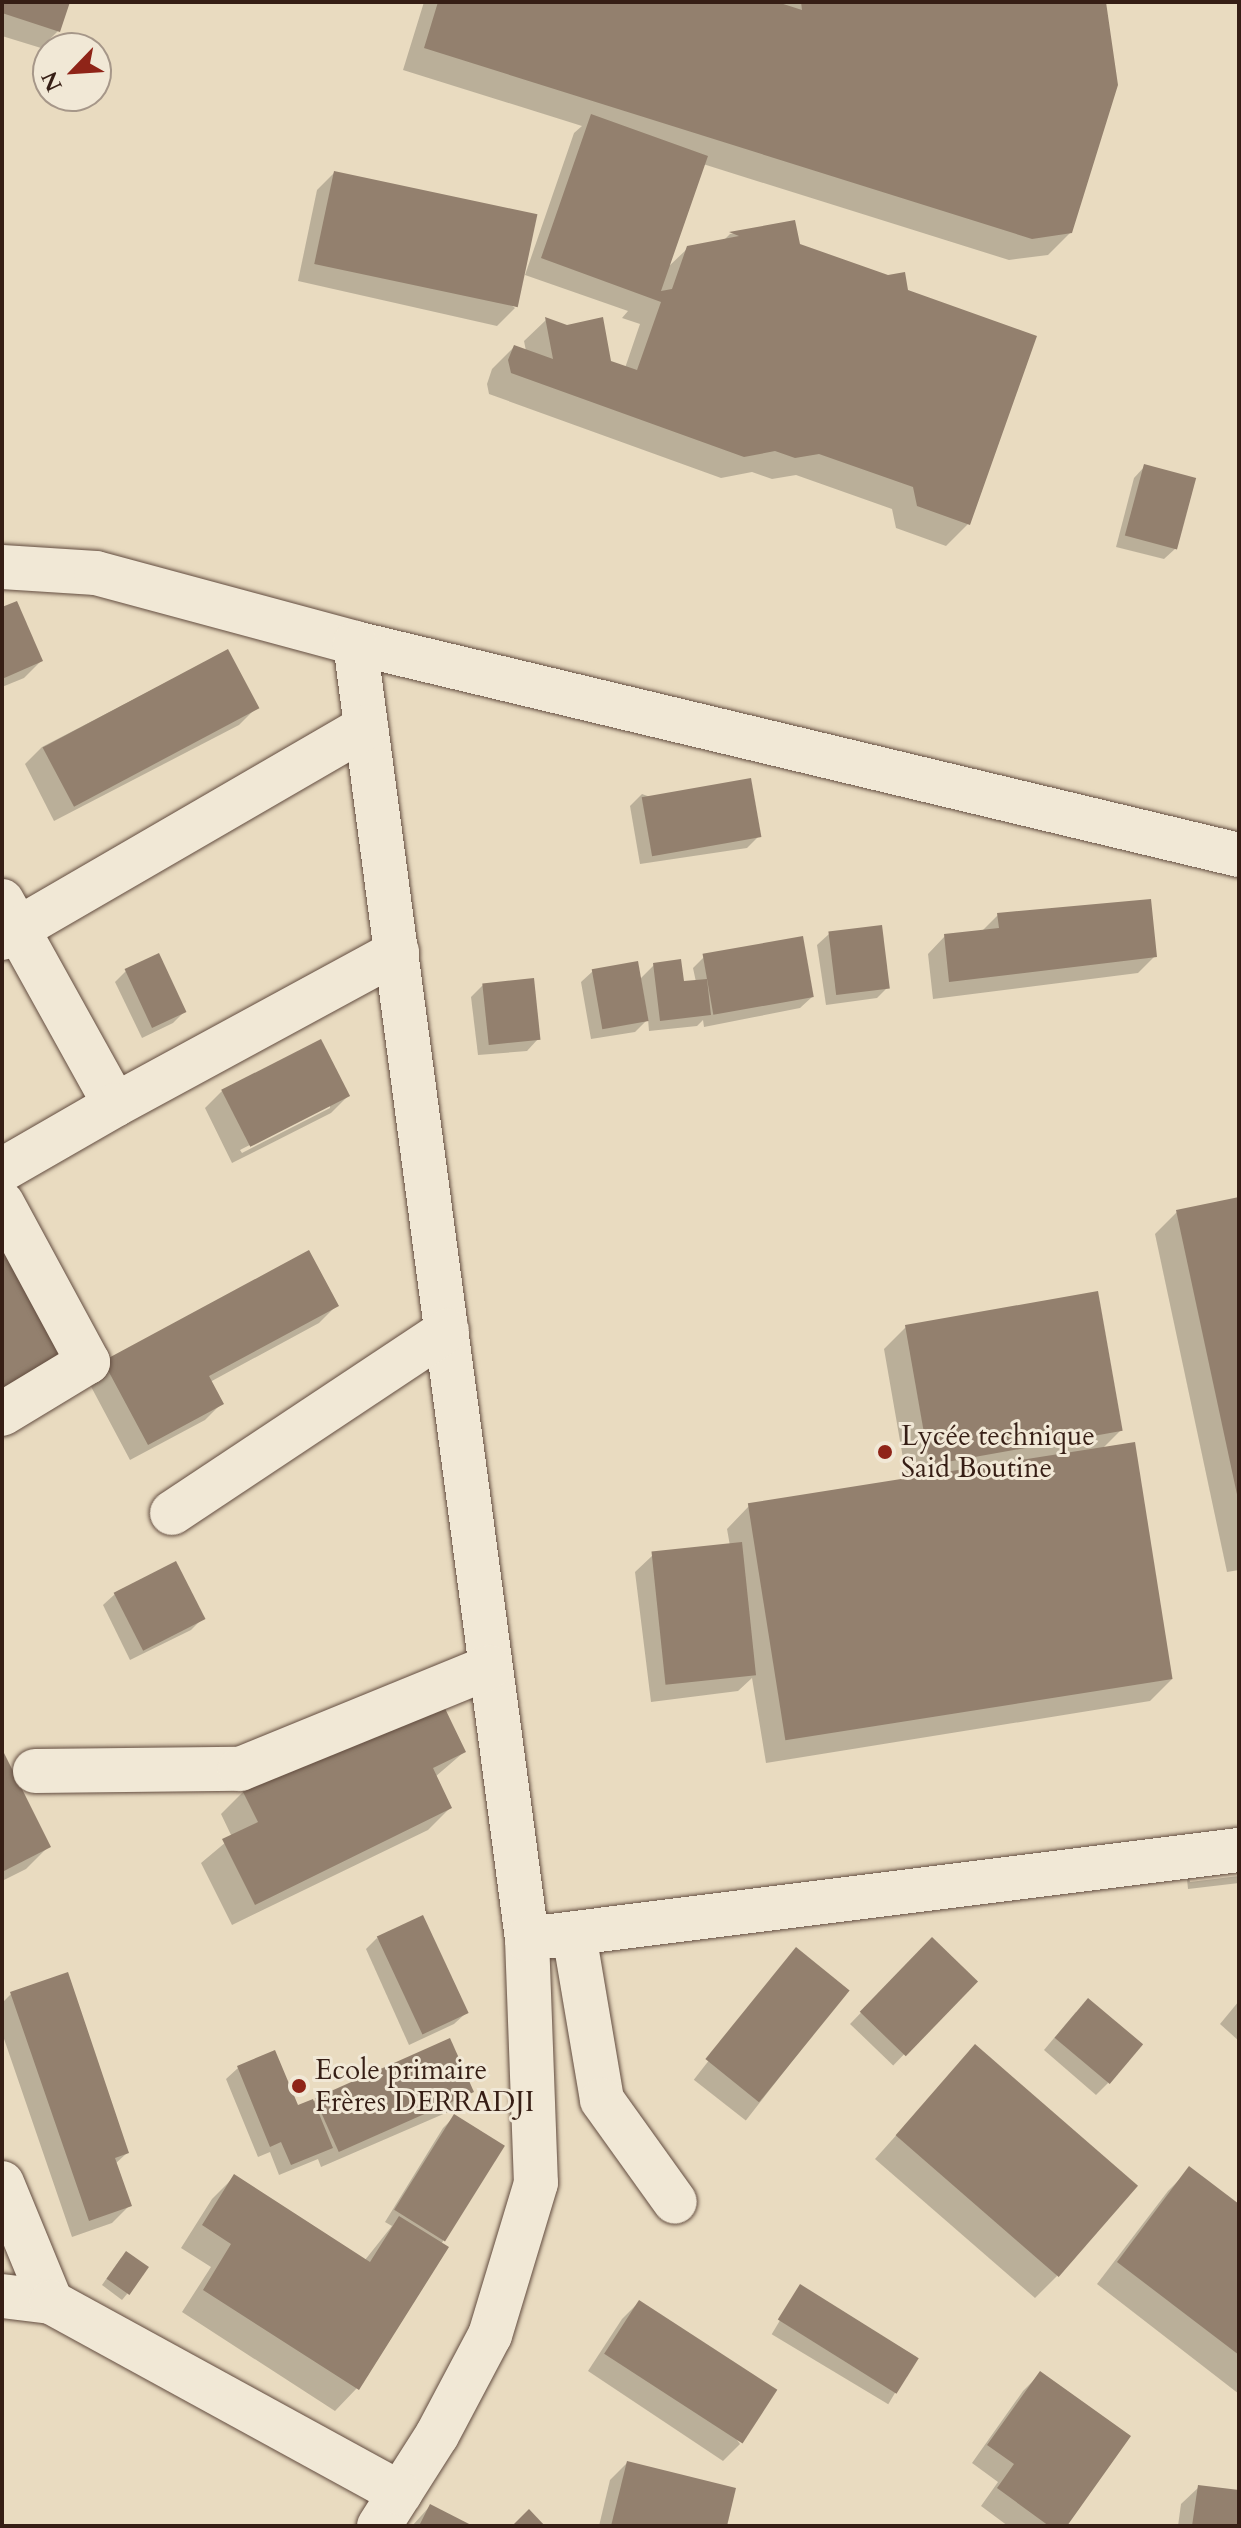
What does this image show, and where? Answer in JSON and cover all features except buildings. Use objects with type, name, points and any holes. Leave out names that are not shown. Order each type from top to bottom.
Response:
[{"type":"street","points":[[2,567],[96,573],[355,643],[1239,855]]},
{"type":"street","points":[[2,2296],[51,2302],[390,2510],[437,2435],[490,2335],[536,2183],[527,1939],[355,643]]},
{"type":"street","points":[[115,1105],[7,922],[366,727]]},
{"type":"street","points":[[2,1170],[397,952]]},
{"type":"street","points":[[2,1203],[88,1362],[2,1414]]},
{"type":"street","points":[[172,1513],[447,1330]]},
{"type":"street","points":[[35,1771],[240,1769],[490,1667]]},
{"type":"street","points":[[527,1939],[1239,1850]]},
{"type":"street","points":[[574,1934],[602,2100],[675,2202]]},
{"type":"street","points":[[2,2183],[51,2302]]},
{"type":"place","name":"Lycée technique Said Boutine","points":[[885,1452]]},
{"type":"place","name":"Ecole primaire Frères DERRADJI","points":[[299,2086]]}]
